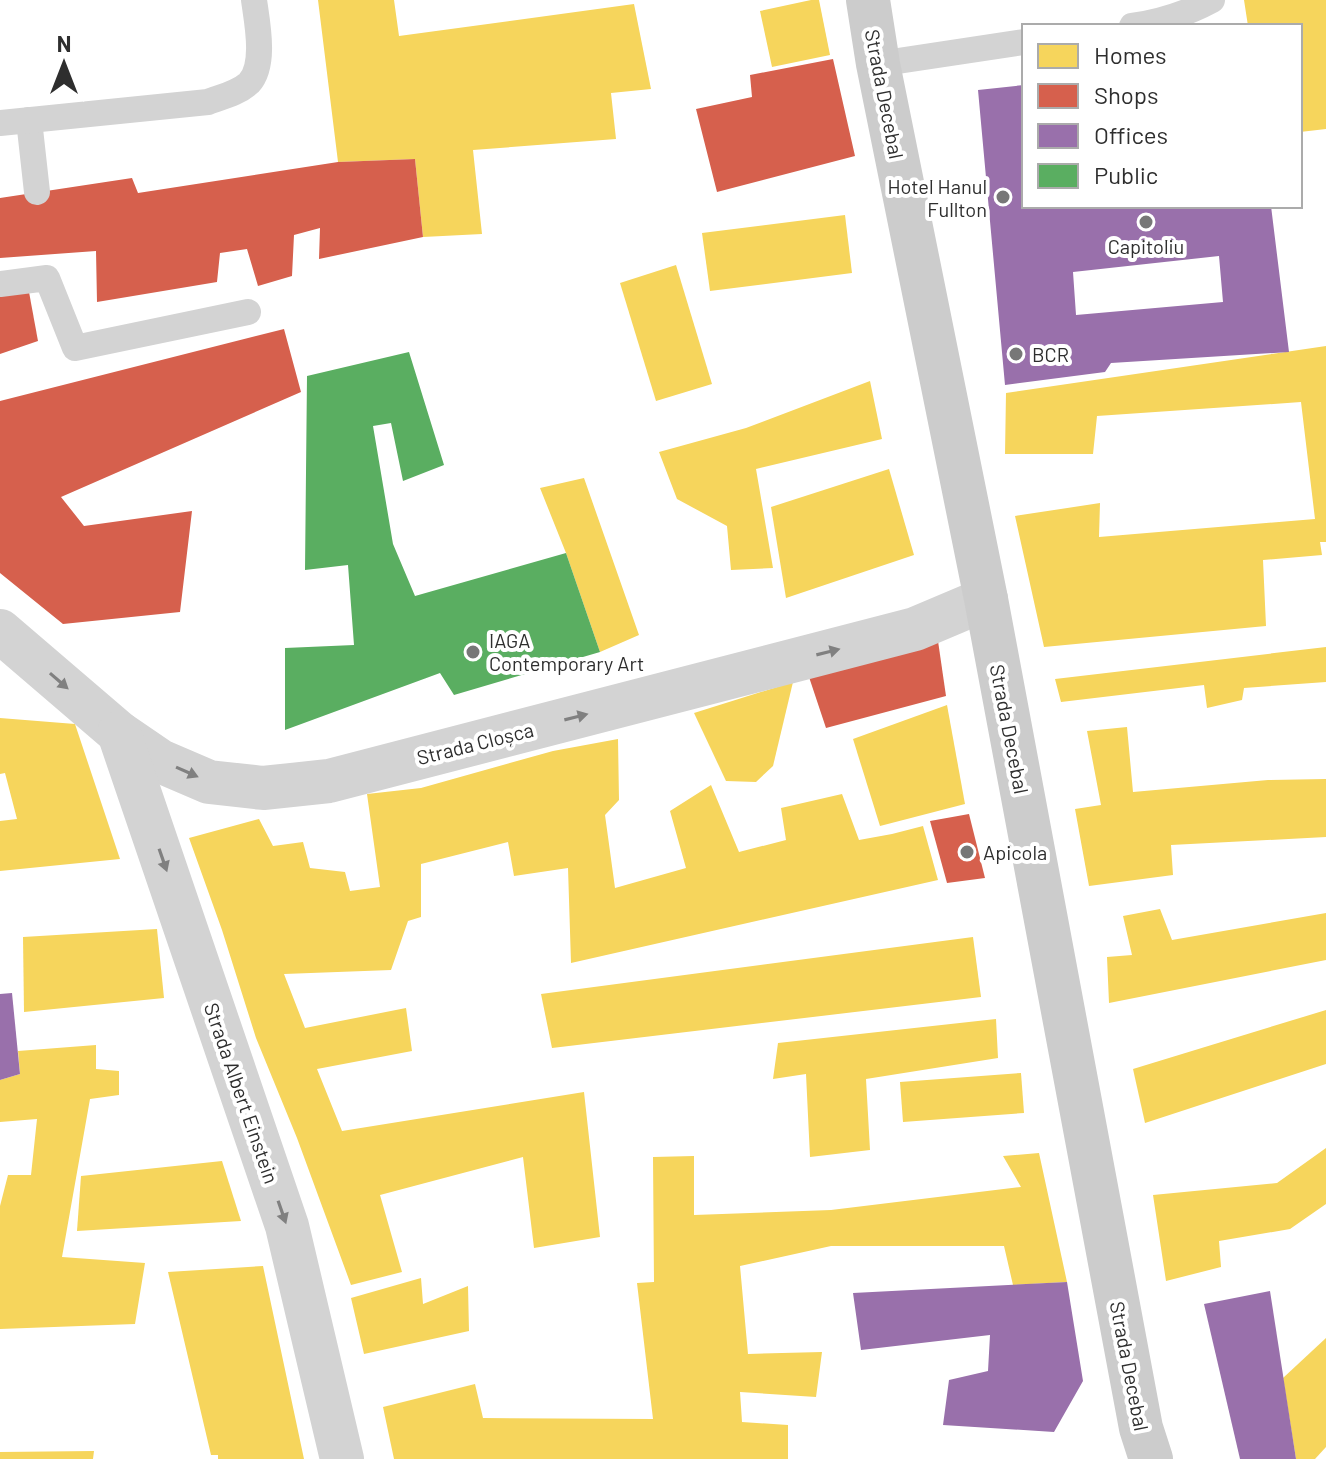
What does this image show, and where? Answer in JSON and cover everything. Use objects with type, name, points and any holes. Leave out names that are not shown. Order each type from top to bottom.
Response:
[{"type":"street","name":"Strada Decebal","points":[[868,0],[878,64],[986,599],[1138,1412],[1151,1459]]},
{"type":"street","name":"Strada Cloșca","points":[[0,631],[119,733],[160,761],[209,782],[263,788],[329,781],[915,629],[986,599]]},
{"type":"street","name":"Strada Albert Einstein","points":[[119,733],[287,1226],[342,1459]]},
{"type":"lane","points":[[0,123],[208,102],[233,93],[251,82],[258,62],[259,39],[254,0]]},
{"type":"lane","points":[[1144,24],[1192,11],[1212,0]]},
{"type":"lane","points":[[878,64],[1022,42]]},
{"type":"lane","points":[[29,120],[37,192]]},
{"type":"lane","points":[[0,284],[45,266],[75,348],[248,312]]},
{"type":"building: Homes","points":[[318,0],[394,0],[399,36],[634,4],[651,89],[611,93],[616,139],[473,150],[482,234],[423,237],[415,159],[338,162]]},
{"type":"building: Homes","points":[[819,0],[830,55],[772,67],[760,11]]},
{"type":"building: Homes","points":[[1244,0],[1326,0],[1326,129],[1302,132],[1302,24],[1248,24]]},
{"type":"building: Homes","points":[[845,215],[852,273],[710,291],[702,233]]},
{"type":"building: Homes","points":[[676,265],[712,384],[656,401],[620,283]]},
{"type":"building: Homes","points":[[1326,346],[1326,542],[1320,542],[1322,555],[1263,560],[1266,626],[1044,647],[1015,516],[1100,503],[1099,537],[1315,519],[1301,402],[1097,416],[1093,454],[1005,454],[1006,393]]},
{"type":"building: Homes","points":[[870,381],[882,439],[756,469],[773,568],[731,570],[727,526],[677,499],[659,452],[746,428]]},
{"type":"building: Homes","points":[[889,469],[914,555],[786,598],[771,507]]},
{"type":"building: Homes","points":[[584,478],[639,635],[600,652],[540,488]]},
{"type":"building: Homes","points":[[1326,647],[1326,682],[1244,688],[1242,700],[1207,708],[1204,685],[1061,702],[1055,679]]},
{"type":"building: Homes","points":[[793,682],[773,766],[756,782],[726,781],[694,713]]},
{"type":"building: Homes","points":[[947,705],[965,804],[880,826],[853,739]]},
{"type":"building: Homes","points":[[0,718],[75,724],[120,859],[0,871],[0,821],[17,819],[5,773],[0,774]]},
{"type":"building: Homes","points":[[1127,727],[1133,792],[1268,780],[1326,779],[1326,837],[1171,845],[1173,875],[1089,886],[1075,809],[1101,805],[1087,731]]},
{"type":"building: Homes","points":[[618,739],[619,800],[605,815],[615,888],[686,868],[670,811],[711,785],[739,852],[786,840],[781,808],[842,794],[859,840],[923,826],[938,880],[571,963],[568,868],[514,876],[508,842],[421,864],[421,917],[408,921],[391,970],[284,974],[305,1028],[406,1008],[412,1051],[317,1069],[342,1131],[584,1092],[600,1237],[534,1248],[523,1157],[380,1195],[402,1272],[351,1285],[256,1038],[189,838],[259,819],[273,846],[303,842],[310,868],[345,872],[350,891],[380,887],[367,794],[421,788],[553,751]]},
{"type":"building: Homes","points":[[1160,909],[1172,940],[1326,913],[1326,960],[1109,1003],[1107,957],[1132,955],[1123,916]]},
{"type":"building: Homes","points":[[157,929],[164,998],[24,1012],[23,937]]},
{"type":"building: Homes","points":[[973,937],[981,997],[552,1048],[541,994]]},
{"type":"building: Homes","points":[[1326,1010],[1326,1064],[1145,1123],[1133,1069]]},
{"type":"building: Homes","points":[[996,1019],[998,1058],[866,1079],[870,1150],[810,1157],[806,1074],[773,1079],[778,1043]]},
{"type":"building: Homes","points":[[96,1045],[96,1069],[119,1071],[119,1095],[90,1099],[62,1257],[145,1263],[135,1324],[0,1329],[0,1206],[8,1175],[31,1175],[37,1119],[0,1122],[0,1080],[20,1074],[18,1051]]},
{"type":"building: Homes","points":[[1021,1073],[1024,1113],[903,1122],[900,1082]]},
{"type":"building: Homes","points":[[1326,1148],[1326,1204],[1290,1229],[1219,1241],[1221,1267],[1166,1281],[1153,1195],[1277,1183]]},
{"type":"building: Homes","points":[[1039,1153],[1067,1282],[1013,1285],[1004,1246],[831,1246],[740,1266],[748,1354],[822,1352],[816,1397],[740,1392],[742,1422],[788,1425],[788,1459],[394,1459],[383,1407],[475,1384],[483,1418],[653,1419],[637,1283],[654,1282],[653,1157],[694,1156],[694,1215],[831,1210],[1021,1187],[1003,1156]]},
{"type":"building: Homes","points":[[222,1161],[241,1221],[77,1231],[81,1176]]},
{"type":"building: Homes","points":[[263,1266],[304,1459],[218,1459],[218,1455],[211,1455],[168,1272]]},
{"type":"building: Homes","points":[[421,1278],[423,1304],[468,1286],[469,1331],[364,1354],[351,1298]]},
{"type":"building: Homes","points":[[1326,1338],[1326,1447],[1315,1459],[1296,1459],[1283,1378]]},
{"type":"building: Homes","points":[[94,1451],[93,1459],[0,1459],[0,1452]]},
{"type":"building: Shops","points":[[833,59],[855,156],[717,192],[696,109],[752,97],[750,75]]},
{"type":"building: Shops","points":[[415,159],[423,237],[319,259],[320,228],[294,235],[292,276],[258,286],[247,249],[220,253],[217,282],[97,302],[96,251],[0,258],[0,198],[132,178],[138,193],[338,162]]},
{"type":"building: Shops","points":[[29,292],[38,341],[0,354],[0,296]]},
{"type":"building: Shops","points":[[284,329],[301,392],[61,497],[84,526],[192,511],[180,612],[63,624],[0,573],[0,401]]},
{"type":"building: Shops","points":[[938,641],[946,696],[826,728],[808,674]]},
{"type":"building: Shops","points":[[969,814],[985,878],[947,883],[930,821]]},
{"type":"building: Offices","points":[[1022,85],[1022,208],[1271,208],[1289,352],[1111,363],[1105,372],[1005,385],[978,90]],"holes":[[[1219,256],[1223,302],[1076,315],[1073,272]]]},
{"type":"building: Offices","points":[[12,993],[20,1074],[0,1080],[0,994]]},
{"type":"building: Offices","points":[[1067,1282],[1083,1381],[1054,1432],[943,1425],[949,1380],[988,1371],[990,1335],[861,1350],[853,1293]]},
{"type":"building: Offices","points":[[1270,1291],[1296,1459],[1240,1459],[1204,1304]]},
{"type":"building: Public","points":[[409,352],[444,465],[403,481],[391,423],[373,426],[393,544],[415,596],[566,553],[600,652],[454,695],[440,673],[285,730],[285,648],[354,645],[348,565],[305,570],[307,376]]},
{"type":"place","name":"Hotel Hanul Fullton","points":[[1003,197]]},
{"type":"place","name":"Capitoliu","points":[[1146,222]]},
{"type":"place","name":"BCR","points":[[1016,354]]},
{"type":"place","name":"IAGA Contemporary Art","points":[[473,652]]},
{"type":"place","name":"Apicola","points":[[967,852]]}]
